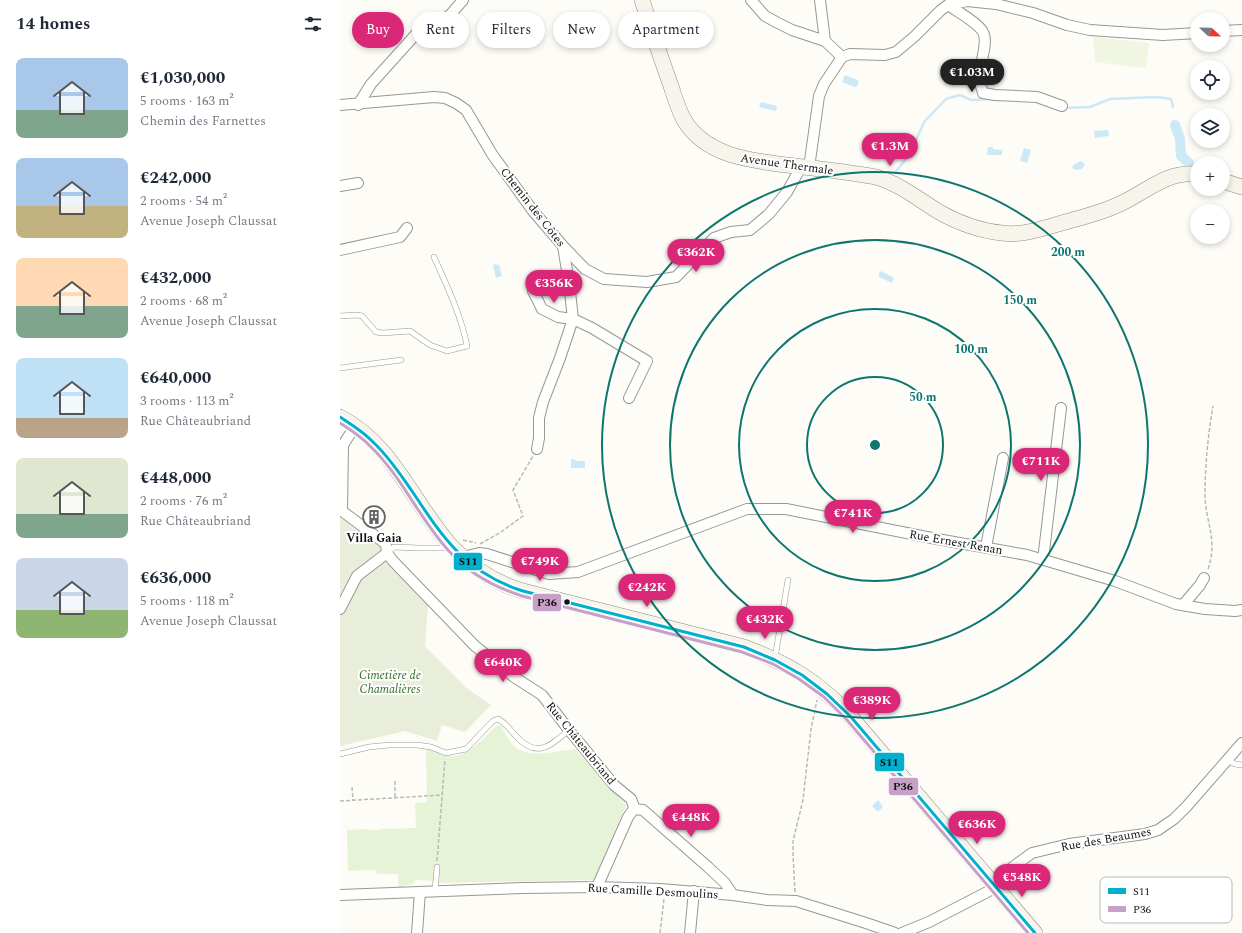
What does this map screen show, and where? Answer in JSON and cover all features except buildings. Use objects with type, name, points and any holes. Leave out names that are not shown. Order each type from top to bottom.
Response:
[{"type":"main road","name":"Avenue Thermale","points":[[642,0],[684,120],[694,133],[708,144],[733,156],[746,160],[867,175],[883,179],[908,191],[950,218],[993,232],[1011,234],[1031,231],[1094,214],[1121,204],[1166,179],[1183,174],[1190,174]]},
{"type":"main road","points":[[1230,183],[1242,187]]},
{"type":"main road","points":[[340,417],[355,426],[375,443],[477,570],[497,582],[508,587],[744,647],[789,666],[819,687],[851,717],[1035,933]]},
{"type":"street","points":[[358,105],[371,84],[416,34],[433,27],[451,14],[463,0]]},
{"type":"street","points":[[751,0],[766,16],[808,36],[826,41],[842,57]]},
{"type":"street","points":[[820,0],[826,41]]},
{"type":"street","points":[[805,167],[819,96],[824,84],[842,57],[850,54],[885,55],[896,52],[948,5],[967,1],[996,4],[1033,13],[1067,25],[1090,30],[1163,35],[1190,33]]},
{"type":"street","points":[[948,5],[976,24],[984,34],[979,79],[983,93],[995,96],[1037,97],[1062,106]]},
{"type":"street","points":[[1230,31],[1242,30]]},
{"type":"street","name":"Chemin des Côtes","points":[[340,105],[358,105],[434,97],[445,98],[456,103],[466,110],[492,154],[533,211],[585,269],[604,279],[647,282],[676,277],[714,238],[731,232],[750,230],[769,214],[805,167]]},
{"type":"street","points":[[340,186],[358,183]]},
{"type":"street","points":[[340,250],[400,237],[407,228]]},
{"type":"street","points":[[537,449],[539,438],[539,418],[543,402],[573,319],[564,246]]},
{"type":"street","points":[[533,291],[542,309],[558,317],[573,319],[604,335],[647,361],[629,398]]},
{"type":"street","points":[[1043,560],[1061,408]]},
{"type":"street","points":[[341,511],[343,445],[355,426]]},
{"type":"street","points":[[986,547],[1003,458]]},
{"type":"street","name":"Rue Ernest Renan","points":[[458,548],[549,574],[578,572],[747,509],[786,509],[1027,555],[1115,581],[1176,604],[1235,611],[1242,610]]},
{"type":"street","name":"Rue Châteaubriand","points":[[341,511],[386,544],[387,553],[393,561],[475,646],[508,673],[542,696],[614,784],[631,799],[634,809]]},
{"type":"street","points":[[340,609],[357,576],[387,553]]},
{"type":"street","points":[[1183,605],[1204,578]]},
{"type":"street","name":"Rue des Beaumes","points":[[902,933],[954,910],[989,891],[998,878],[1032,853],[1069,844],[1145,834],[1158,830],[1178,815],[1242,743]]},
{"type":"street","points":[[597,887],[628,817],[634,809],[644,810],[708,867],[725,884],[733,895]]},
{"type":"street","name":"Rue Camille Desmoulins","points":[[340,895],[597,887],[666,889],[733,895],[767,900],[796,901],[866,923],[880,931],[895,933]]},
{"type":"street","points":[[690,933],[694,891]]},
{"type":"street","points":[[417,933],[420,892]]},
{"type":"lane","points":[[340,316],[362,316],[376,332],[383,333],[410,331],[430,345],[447,351],[456,350],[467,346],[464,329],[434,257]]},
{"type":"lane","points":[[340,368],[401,360]]},
{"type":"lane","points":[[387,553],[394,547],[458,548]]},
{"type":"lane","points":[[775,659],[788,580]]},
{"type":"lane","points":[[340,754],[369,747],[389,745],[424,746],[446,753],[466,749],[493,721],[498,719],[503,721],[517,737],[527,745],[541,749],[552,744],[569,730]]},
{"type":"lane","points":[[1227,760],[1235,764],[1242,764]]},
{"type":"lane","points":[[435,891],[437,867]]},
{"type":"path","points":[[1204,578],[1209,565],[1213,545],[1212,532],[1207,514],[1206,495],[1213,406]]},
{"type":"path","points":[[458,548],[480,544],[501,532],[523,516],[513,490],[537,449]]},
{"type":"path","points":[[796,901],[793,878],[793,841],[803,800],[811,729],[819,687]]},
{"type":"path","points":[[437,867],[445,759],[441,757]]},
{"type":"path","points":[[395,781],[396,798]]},
{"type":"path","points":[[352,787],[353,800]]},
{"type":"path","points":[[340,801],[442,796]]},
{"type":"path","points":[[660,933],[666,889]]},
{"type":"green space","points":[[1093,37],[1149,43],[1146,68],[1095,62]]},
{"type":"green space","name":"Cimetière de Chamalières","points":[[340,518],[381,548],[389,566],[428,606],[425,646],[465,687],[491,705],[465,732],[442,725],[437,741],[405,731],[340,746]]},
{"type":"green space","points":[[499,725],[502,727],[514,746],[520,750],[543,753],[575,749],[626,805],[594,880],[432,883],[432,881],[416,880],[414,883],[398,888],[398,874],[377,874],[376,870],[348,871],[347,830],[416,828],[415,803],[427,802],[426,748],[449,756],[463,754],[469,751]]},
{"type":"water","points":[[845,75],[858,80],[858,85],[855,87],[842,82]]},
{"type":"water","points":[[761,102],[777,106],[776,111],[759,107]]},
{"type":"water","points":[[1108,130],[1109,136],[1095,138],[1094,131]]},
{"type":"water","points":[[988,147],[1002,150],[1002,155],[987,155]]},
{"type":"water","points":[[1024,148],[1031,150],[1027,163],[1020,161]]},
{"type":"water","points":[[1081,161],[1085,164],[1082,169],[1075,170],[1072,168],[1073,165]]},
{"type":"water","points":[[494,264],[499,265],[502,276],[496,278],[493,266]]},
{"type":"water","points":[[881,271],[894,278],[892,283],[879,277],[879,273]]},
{"type":"water","points":[[571,459],[576,461],[585,461],[585,468],[571,468]]},
{"type":"water","points":[[878,800],[883,807],[878,812],[872,806]]},
{"type":"waterway","points":[[895,173],[908,156],[924,122],[946,99],[960,95],[971,100],[993,99]]},
{"type":"waterway","points":[[1064,108],[1090,107],[1110,99],[1156,97],[1171,99],[1173,107]]},
{"type":"waterway","points":[[1175,125],[1180,139],[1181,156],[1189,163]]},
{"type":"transit line","name":"S11","points":[[340,417],[362,432],[379,448],[399,472],[434,524],[446,539],[471,564],[486,574],[523,591],[744,647],[775,660],[802,675],[827,694],[851,717],[1035,933]]},
{"type":"transit line","name":"P36","points":[[340,423],[364,440],[382,459],[392,471],[428,525],[448,550],[455,558],[482,578],[501,588],[522,596],[742,652],[773,664],[799,679],[824,697],[847,720],[1028,933]]},
{"type":"place","name":"Villa Gaia","points":[[374,517]]}]
